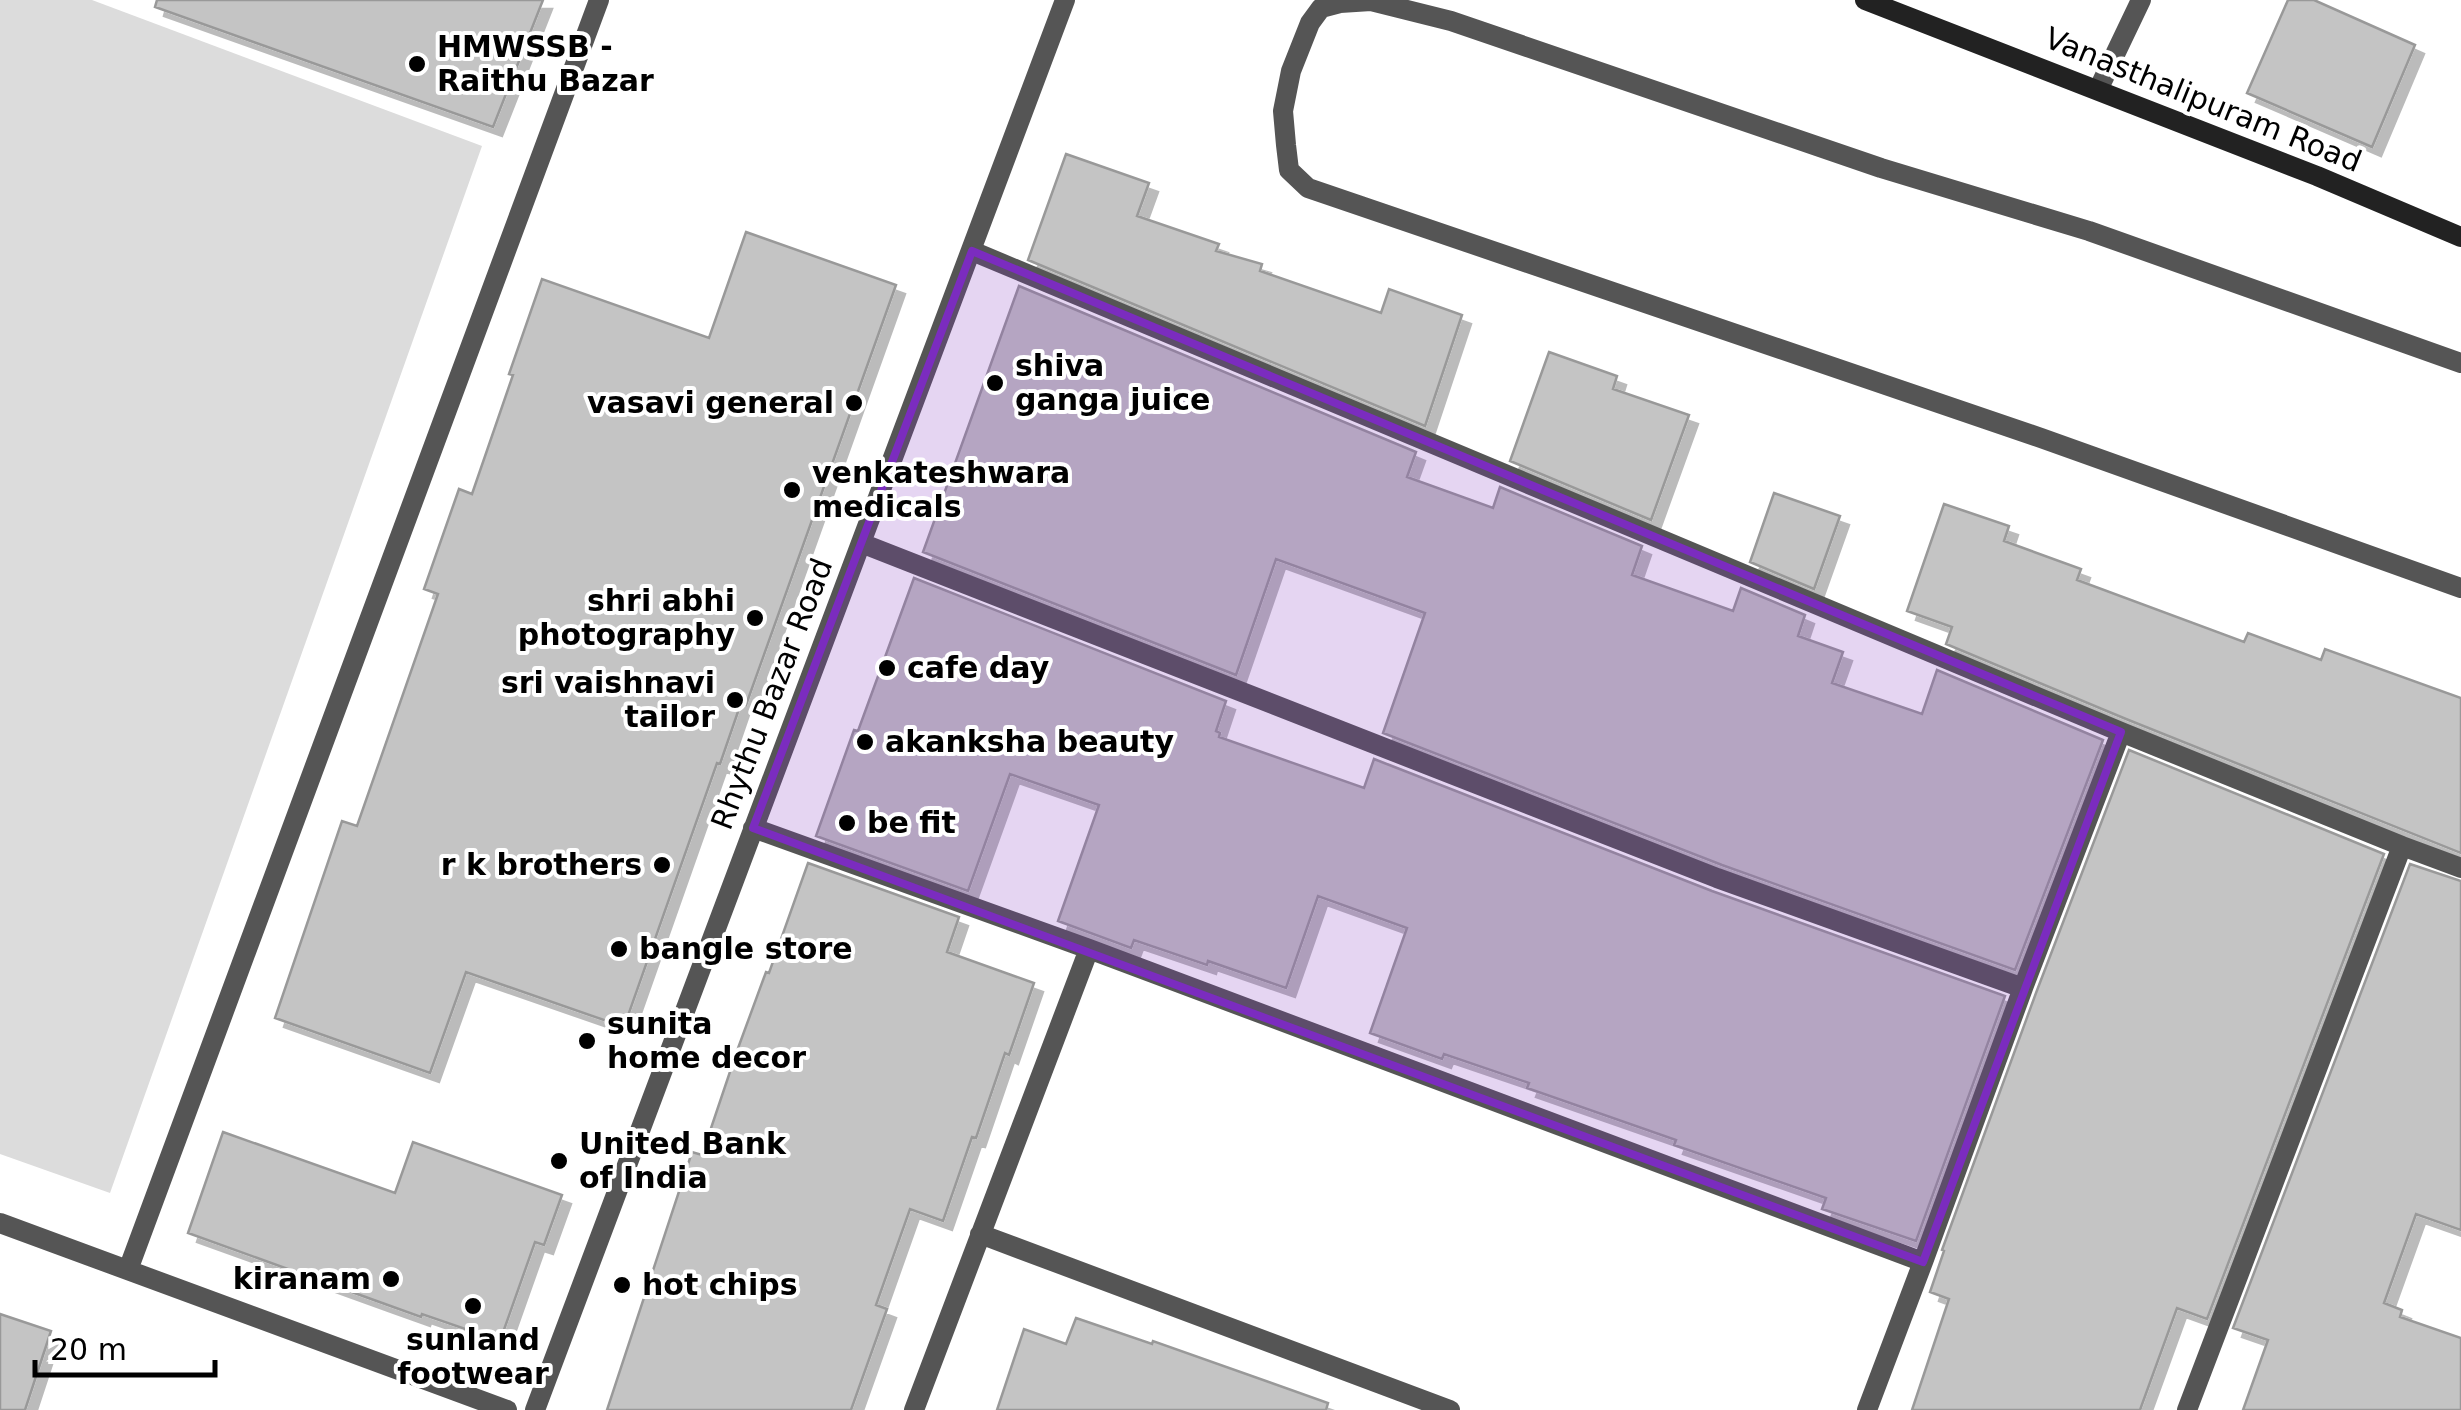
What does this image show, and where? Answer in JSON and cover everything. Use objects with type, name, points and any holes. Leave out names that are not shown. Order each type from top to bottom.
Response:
[{"type":"street","points":[[128,1270],[600,0]]},
{"type":"street","name":"Rhythu Bazar Road","points":[[535,1410],[1066,0]]},
{"type":"street","name":"Vanasthalipuram Road","points":[[1866,0],[2317,176],[2461,237]]},
{"type":"street","points":[[2098,90],[2141,0]]},
{"type":"street","points":[[2461,363],[2089,231],[1881,168],[1451,21],[1371,1],[1322,8],[1310,23],[1291,71],[1283,111],[1286,144],[1290,170],[1308,188],[2040,438],[2461,588]]},
{"type":"street","points":[[972,251],[2122,732],[2461,868]]},
{"type":"street","points":[[861,543],[1718,878],[2023,988]]},
{"type":"street","points":[[1867,1410],[2122,732]]},
{"type":"street","points":[[754,828],[1089,949],[1923,1262]]},
{"type":"street","points":[[2187,1410],[2402,846]]},
{"type":"street","points":[[914,1410],[1089,949]]},
{"type":"street","points":[[0,1223],[508,1410]]},
{"type":"street","points":[[980,1234],[1450,1410]]},
{"type":"highlighted area","points":[[972,251],[2121,732],[1923,1262],[753,828]]},
{"type":"shaded area","points":[[0,0],[92,0],[482,146],[110,1193],[0,1154]]},
{"type":"building","name":"HMWSSB - Raithu Bazar","points":[[157,0],[543,0],[493,127],[155,7]]},
{"type":"building","points":[[2288,0],[2314,0],[2415,45],[2372,147],[2247,93]]},
{"type":"building","points":[[1066,154],[1149,183],[1137,216],[1219,244],[1216,251],[1262,264],[1260,271],[1381,313],[1389,289],[1462,315],[1425,426],[1028,260]]},
{"type":"building","points":[[746,232],[896,285],[746,705],[741,703],[720,764],[717,763],[624,1027],[466,972],[430,1073],[275,1018],[342,821],[357,826],[438,594],[424,589],[459,489],[472,494],[542,279],[709,338]]},
{"type":"building","points":[[1019,286],[1416,452],[1407,477],[1493,508],[1500,487],[1642,546],[1632,575],[1733,611],[1741,588],[1805,615],[1798,636],[1843,652],[1832,683],[1922,714],[1937,670],[2103,740],[2015,970],[1722,865],[1383,733],[1425,613],[1276,559],[1236,675],[923,552]]},
{"type":"building","points":[[1549,352],[1617,376],[1613,389],[1689,415],[1651,520],[1510,461]]},
{"type":"building","points":[[1774,493],[1840,516],[1814,589],[1750,562]]},
{"type":"building","points":[[1944,504],[2009,526],[2004,541],[2081,569],[2077,580],[2244,642],[2248,633],[2321,660],[2325,649],[2461,698],[2461,853],[1946,644],[1952,627],[1907,611]]},
{"type":"building","points":[[914,578],[1226,701],[1216,731],[1219,737],[1364,788],[1374,759],[1712,891],[2005,996],[1916,1241],[1822,1209],[1826,1198],[1674,1145],[1676,1140],[1527,1088],[1529,1083],[1444,1054],[1442,1059],[1370,1033],[1407,928],[1318,896],[1286,988],[1134,940],[1131,948],[1058,921],[1099,805],[1010,774],[968,891],[816,836]]},
{"type":"building","points":[[2129,750],[2384,854],[2207,1319],[2177,1308],[2140,1410],[1912,1410],[1949,1299],[1930,1292],[1942,1250]]},
{"type":"building","points":[[808,863],[959,917],[947,952],[1034,983],[1009,1055],[1005,1053],[943,1221],[910,1209],[876,1305],[887,1309],[851,1410],[607,1410],[692,1152],[702,1155]]},
{"type":"building","points":[[2410,864],[2461,881],[2461,1230],[2416,1214],[2384,1303],[2402,1310],[2400,1317],[2461,1338],[2461,1410],[2243,1410],[2268,1340],[2233,1328]]},
{"type":"building","points":[[223,1132],[395,1193],[413,1142],[562,1195],[544,1245],[535,1242],[500,1341],[422,1314],[421,1317],[188,1233]]},
{"type":"building","points":[[0,1314],[51,1331],[25,1410],[0,1410]]},
{"type":"building","points":[[1076,1318],[1328,1403],[1326,1410],[997,1410],[1024,1329],[1066,1344]]},
{"type":"place","name":"HMWSSB - Raithu Bazar","points":[[417,64]]},
{"type":"place","name":"shiva ganga juice","points":[[995,383]]},
{"type":"place","name":"vasavi general","points":[[854,403]]},
{"type":"place","name":"venkateshwara medicals","points":[[792,490]]},
{"type":"place","name":"shri abhi photography","points":[[755,618]]},
{"type":"place","name":"cafe day","points":[[887,668]]},
{"type":"place","name":"sri vaishnavi tailor","points":[[735,700]]},
{"type":"place","name":"akanksha beauty","points":[[865,742]]},
{"type":"place","name":"be fit","points":[[847,823]]},
{"type":"place","name":"r k brothers","points":[[662,865]]},
{"type":"place","name":"bangle store","points":[[619,949]]},
{"type":"place","name":"sunita home decor","points":[[587,1041]]},
{"type":"place","name":"United Bank of India","points":[[559,1161]]},
{"type":"place","name":"kiranam","points":[[391,1279]]},
{"type":"place","name":"hot chips","points":[[622,1285]]},
{"type":"place","name":"sunland footwear","points":[[473,1306]]}]
